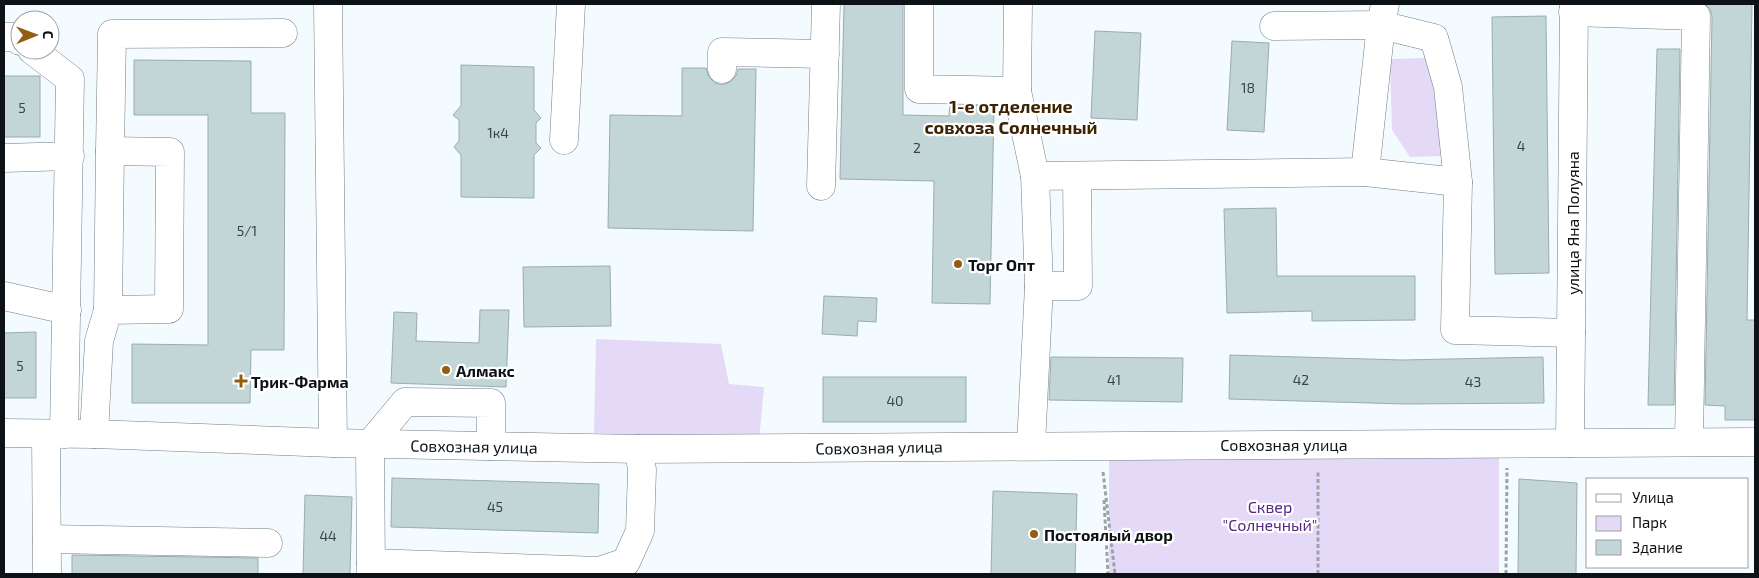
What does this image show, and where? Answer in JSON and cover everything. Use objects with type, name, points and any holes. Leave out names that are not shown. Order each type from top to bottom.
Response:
[{"type":"street","points":[[328,4],[334,443]]},
{"type":"street","points":[[564,140],[571,4]]},
{"type":"street","points":[[821,186],[826,4]]},
{"type":"street","points":[[919,4],[919,89],[1017,91]]},
{"type":"street","points":[[1018,4],[1017,91],[1035,176],[1040,286],[1031,445]]},
{"type":"street","points":[[1574,8],[1696,16],[1689,441]]},
{"type":"street","name":"улица Яна Полуяна","points":[[1570,443],[1574,8]]},
{"type":"street","points":[[1274,26],[1383,15],[1434,38],[1448,88],[1458,182],[1455,330],[1571,333]]},
{"type":"street","points":[[1365,172],[1383,15]]},
{"type":"street","points":[[94,434],[99,341],[108,310],[112,34],[283,33]]},
{"type":"street","points":[[722,68],[722,52],[825,54]]},
{"type":"street","points":[[45,60],[70,79],[67,310],[47,539],[47,574]]},
{"type":"street","points":[[108,310],[169,309],[170,152],[110,151]]},
{"type":"street","points":[[4,158],[70,156]]},
{"type":"street","points":[[1035,176],[1365,172],[1458,182]]},
{"type":"street","points":[[1040,286],[1078,286],[1077,176]]},
{"type":"street","points":[[4,296],[67,310]]},
{"type":"street","points":[[491,446],[492,403],[405,402],[370,444],[371,569],[599,571],[626,562],[640,531],[642,470],[639,449]]},
{"type":"street","name":"Совхозная улица","points":[[4,433],[94,434],[370,444],[639,449],[1031,445],[1755,442]]},
{"type":"street","points":[[47,539],[268,543]]},
{"type":"path","points":[[1318,465],[1318,574]]},
{"type":"path","points":[[1506,574],[1507,465]]},
{"type":"path","points":[[1108,574],[1103,472],[1115,574]]},
{"type":"green space","points":[[1425,58],[1439,86],[1442,156],[1410,157],[1392,130],[1390,59]]},
{"type":"green space","points":[[596,339],[721,344],[729,384],[764,387],[759,441],[594,433]]},
{"type":"green space","name":"Сквер \"Солнечный\"","points":[[1499,454],[1499,574],[1109,574],[1109,456]]},
{"type":"building","points":[[844,4],[903,4],[903,115],[949,116],[950,105],[994,106],[990,304],[932,303],[934,181],[840,179]]},
{"type":"building","points":[[1705,4],[1752,4],[1747,320],[1755,320],[1755,420],[1725,420],[1725,406],[1705,405],[1712,16],[1710,9]]},
{"type":"building","points":[[1546,16],[1549,273],[1495,274],[1492,17]]},
{"type":"building","points":[[1095,31],[1141,33],[1137,120],[1091,118]]},
{"type":"building","points":[[1232,41],[1269,43],[1264,132],[1227,130]]},
{"type":"building","points":[[1657,49],[1680,49],[1674,405],[1648,405]]},
{"type":"building","points":[[134,60],[251,61],[251,113],[285,113],[284,350],[251,350],[250,403],[132,403],[132,344],[208,345],[208,115],[134,115]]},
{"type":"building","points":[[461,65],[534,67],[534,110],[541,118],[536,123],[536,143],[541,148],[534,155],[534,198],[461,197],[461,155],[454,147],[459,141],[459,120],[453,115],[461,106]]},
{"type":"building","points":[[682,68],[706,68],[709,77],[715,83],[722,85],[730,82],[736,76],[738,69],[756,69],[753,231],[608,228],[610,115],[682,116]]},
{"type":"building","points":[[4,76],[40,76],[40,137],[4,137]]},
{"type":"building","points":[[1276,208],[1277,276],[1415,276],[1415,320],[1312,321],[1312,311],[1227,313],[1224,209]]},
{"type":"building","points":[[610,266],[611,326],[524,327],[523,267]]},
{"type":"building","points":[[824,296],[877,298],[876,322],[858,321],[857,336],[822,334]]},
{"type":"building","points":[[480,310],[509,310],[506,387],[391,383],[394,312],[417,313],[416,341],[479,343]]},
{"type":"building","points":[[36,332],[36,398],[4,398],[4,333]]},
{"type":"building","points":[[1230,355],[1402,360],[1543,357],[1544,403],[1405,404],[1229,399]]},
{"type":"building","points":[[1051,357],[1183,358],[1182,402],[1049,400]]},
{"type":"building","points":[[823,377],[966,377],[966,422],[823,422]]},
{"type":"building","points":[[392,478],[599,484],[598,533],[391,527]]},
{"type":"building","points":[[1519,479],[1577,483],[1576,574],[1518,574]]},
{"type":"building","name":"Постоялый двор","points":[[993,491],[1077,494],[1075,574],[991,574]]},
{"type":"building","points":[[305,495],[352,497],[350,574],[303,574]]},
{"type":"building","points":[[72,555],[258,558],[258,574],[72,574]]},
{"type":"place","name":"Торг Опт","points":[[958,264]]},
{"type":"place","name":"Алмакс","points":[[446,370]]},
{"type":"place","name":"Трик-Фарма","points":[[241,381]]},
{"type":"place","name":"Постоялый двор","points":[[1034,534]]},
{"type":"district","name":"1-е отделение совхоза Солнечный","points":[[1011,116]]}]
